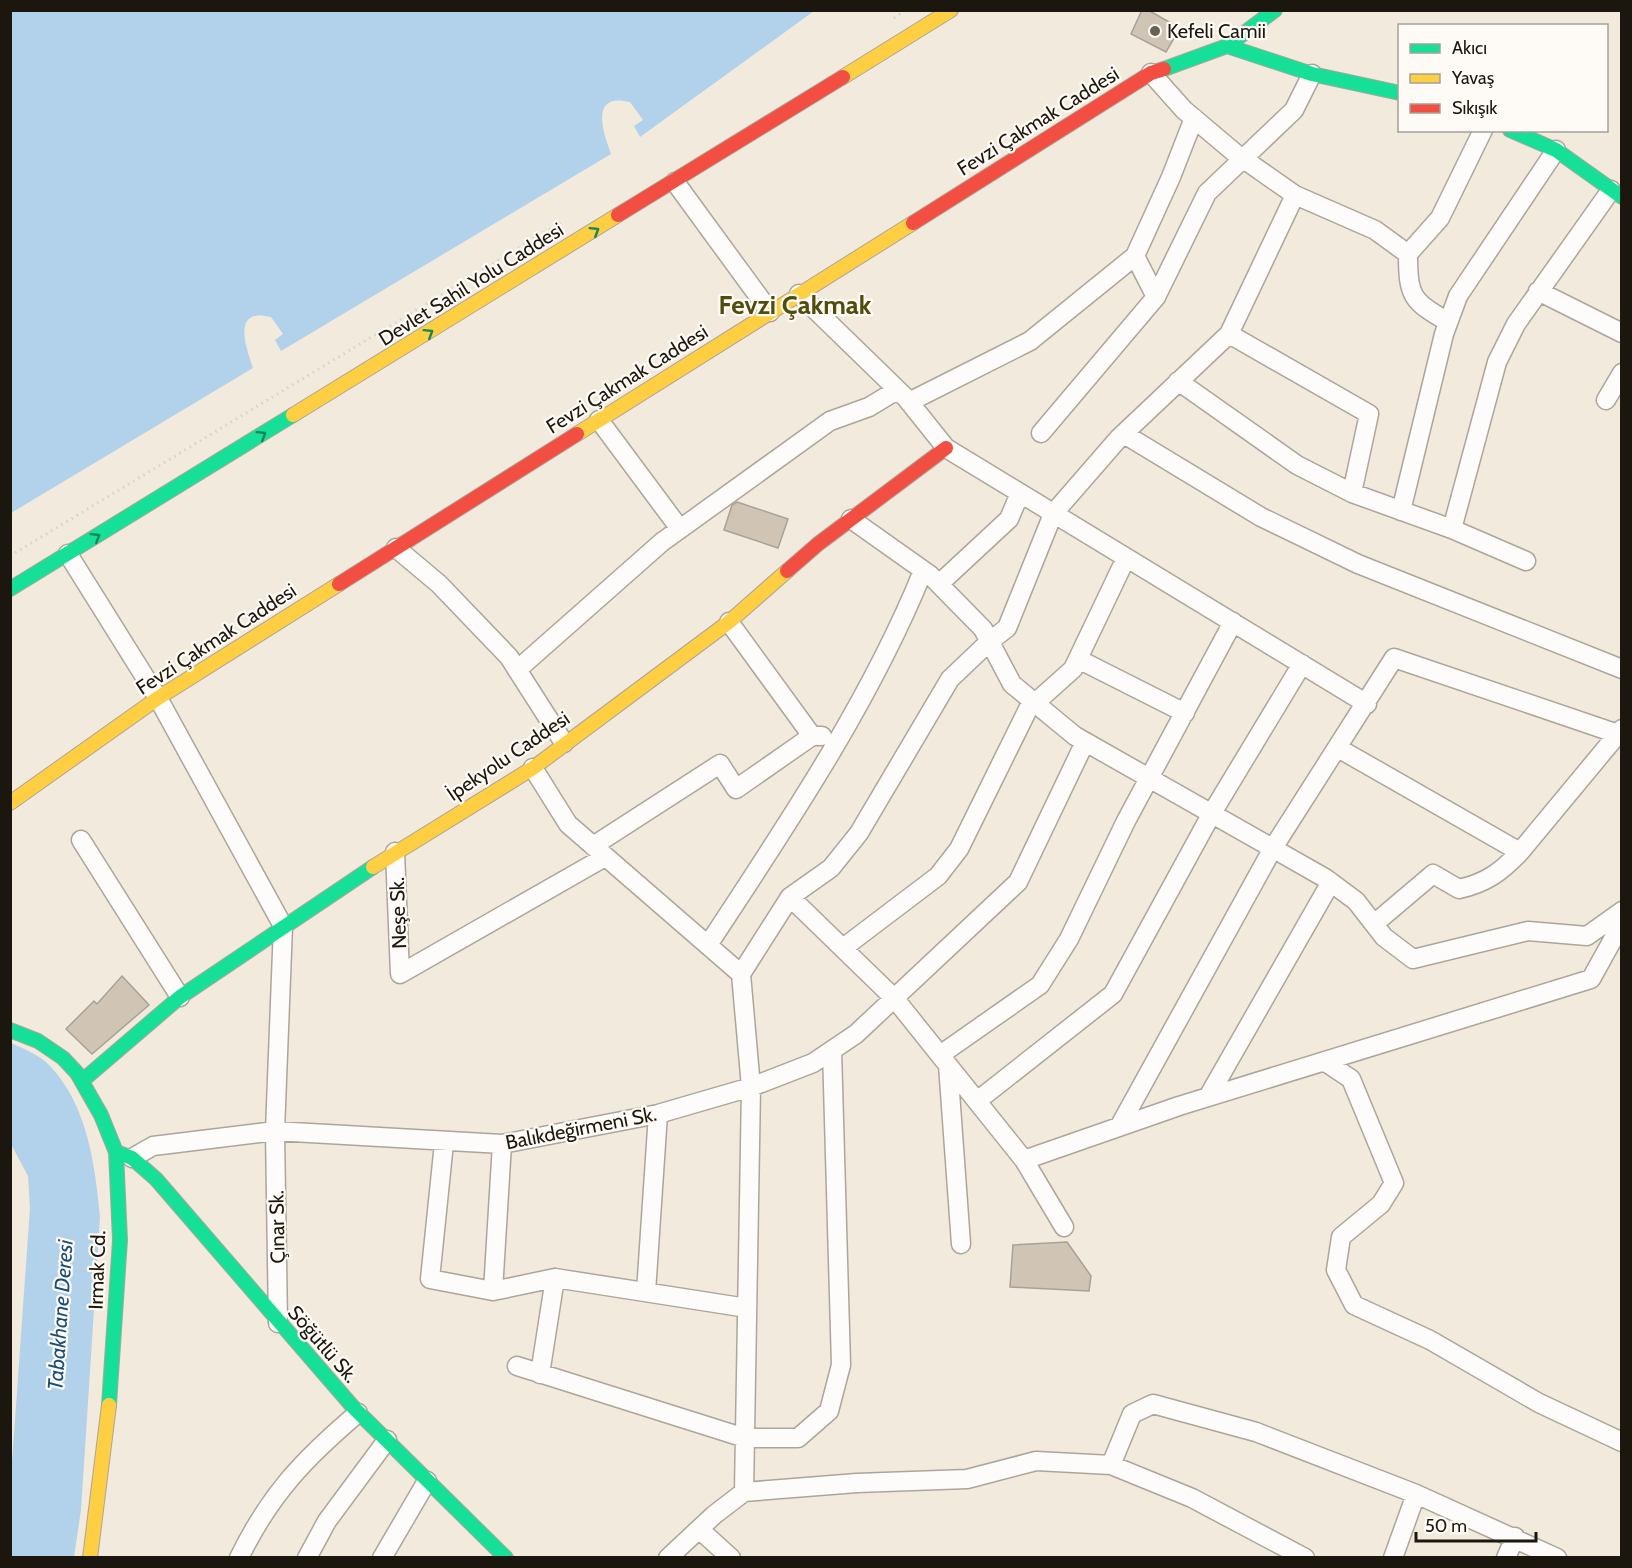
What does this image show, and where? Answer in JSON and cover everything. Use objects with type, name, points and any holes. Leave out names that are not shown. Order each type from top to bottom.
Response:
[{"type":"street","name":"Devlet Sahil Yolu Caddesi","points":[[10,575],[842,67],[922,10]]},
{"type":"street","name":"Devlet Sahil Yolu Caddesi","points":[[10,590],[951,10]]},
{"type":"street","name":"Fevzi Çakmak Caddesi","points":[[10,803],[158,698],[1151,73],[1227,46],[1275,10]]},
{"type":"street","points":[[1227,46],[1312,74],[1398,93]]},
{"type":"street","points":[[1151,73],[1194,118],[1241,158],[1295,195],[1375,230],[1408,254]]},
{"type":"street","points":[[1041,433],[1156,297],[1207,193],[1241,158],[1294,110],[1312,74]]},
{"type":"street","points":[[517,670],[680,529],[830,421],[903,396],[1030,341],[1135,255],[1171,177],[1194,118]]},
{"type":"street","points":[[1448,322],[1419,305],[1408,283],[1408,254],[1440,218],[1482,132]]},
{"type":"street","points":[[1452,529],[1497,362],[1516,324],[1538,291],[1616,193],[1556,150],[1515,132]]},
{"type":"street","points":[[1401,511],[1448,322],[1458,296],[1556,150]]},
{"type":"street","points":[[675,182],[770,312]]},
{"type":"street","points":[[744,1492],[751,1087],[741,974],[790,897],[831,868],[859,833],[950,679],[990,641],[1008,628],[1053,513],[1124,434],[1229,334],[1295,195]]},
{"type":"street","points":[[1135,255],[1156,297]]},
{"type":"street","points":[[1538,291],[1622,333]]},
{"type":"street","points":[[799,294],[903,396],[946,448],[1367,704]]},
{"type":"street","points":[[1229,334],[1369,414],[1352,493]]},
{"type":"street","points":[[1606,400],[1622,373]]},
{"type":"street","points":[[1178,381],[1297,465],[1352,493],[1452,529],[1526,561]]},
{"type":"street","points":[[599,420],[680,529]]},
{"type":"street","points":[[1124,434],[1261,517],[1358,564],[1622,669]]},
{"type":"street","name":"İpekyolu Caddesi","points":[[82,1081],[180,997],[396,852],[533,768],[729,622],[818,544],[946,448]]},
{"type":"street","points":[[939,584],[1009,519],[1020,493]]},
{"type":"street","points":[[851,519],[939,584],[983,629],[1012,684],[1085,742],[1330,882],[1356,901],[1383,938],[1413,959],[1528,931],[1587,936],[1622,911]]},
{"type":"street","points":[[396,548],[439,584],[509,657],[564,743]]},
{"type":"street","points":[[68,554],[158,698],[283,926]]},
{"type":"street","points":[[843,948],[938,876],[959,849],[1034,702],[1073,669],[1126,558]]},
{"type":"street","points":[[708,945],[782,833],[838,737],[900,627],[924,571]]},
{"type":"street","points":[[729,622],[812,736]]},
{"type":"street","points":[[944,1060],[1040,985],[1069,939],[1150,778],[1233,622]]},
{"type":"street","points":[[1119,1126],[1273,848],[1367,704],[1394,658],[1620,731],[1501,872],[1481,884],[1460,889],[1433,874],[1374,924]]},
{"type":"street","points":[[1078,659],[1185,713]]},
{"type":"street","points":[[977,1101],[1113,994],[1212,813],[1302,664]]},
{"type":"street","points":[[599,851],[720,764],[736,789],[812,736],[838,737]]},
{"type":"street","name":"Balıkdeğirmeni Sk.","points":[[124,1155],[153,1146],[275,1131],[444,1143],[502,1144],[658,1114],[751,1087],[813,1063],[856,1034],[1018,882],[1085,742]]},
{"type":"street","points":[[1338,748],[1520,852]]},
{"type":"street","points":[[533,768],[568,824],[741,974]]},
{"type":"street","points":[[81,840],[180,997]]},
{"type":"street","name":"Neşe Sk.","points":[[396,852],[400,974],[599,851]]},
{"type":"street","points":[[1208,1097],[1330,882]]},
{"type":"street","points":[[790,897],[895,999],[1024,1160],[1064,1227]]},
{"type":"street","points":[[1024,1160],[1208,1097],[1591,979],[1622,923]]},
{"type":"street","name":"Çınar Sk.","points":[[278,1323],[275,1131],[283,926]]},
{"type":"street","name":"Irmak Cd.","points":[[10,1030],[38,1041],[63,1059],[82,1081],[124,1155],[110,1394],[90,1557]]},
{"type":"street","points":[[517,1366],[745,1438],[798,1438],[829,1411],[841,1365],[832,1050]]},
{"type":"street","points":[[944,1060],[961,1244]]},
{"type":"street","points":[[1324,1061],[1351,1079],[1394,1183],[1381,1204],[1341,1237],[1336,1270],[1354,1305],[1430,1340],[1539,1403],[1622,1442]]},
{"type":"street","points":[[646,1292],[658,1114]]},
{"type":"street","points":[[444,1143],[430,1279],[493,1291],[555,1278],[747,1308]]},
{"type":"street","points":[[493,1291],[502,1144]]},
{"type":"street","name":"Söğütlü Sk.","points":[[124,1155],[156,1179],[358,1413],[506,1557]]},
{"type":"street","points":[[540,1374],[555,1278]]},
{"type":"street","points":[[1111,1465],[1132,1414],[1153,1404],[1256,1432],[1416,1494],[1557,1557]]},
{"type":"street","points":[[239,1557],[252,1532],[282,1486],[316,1448],[358,1413]]},
{"type":"street","points":[[307,1557],[327,1521],[387,1440]]},
{"type":"street","points":[[668,1557],[744,1492],[857,1483],[967,1479],[1036,1461],[1111,1465],[1192,1498],[1305,1557]]},
{"type":"street","points":[[382,1557],[427,1480]]},
{"type":"street","points":[[1393,1557],[1416,1494]]},
{"type":"street","points":[[699,1529],[731,1557]]},
{"type":"street","points":[[1506,1557],[1515,1537]]},
{"type":"path","points":[[886,24],[905,10]]},
{"type":"path","points":[[10,556],[567,219]]},
{"type":"water","points":[[10,11],[814,11],[640,137],[634,126],[643,120],[630,102],[617,100],[609,103],[604,108],[602,116],[611,154],[281,351],[275,340],[283,334],[271,317],[258,315],[250,318],[244,331],[253,368],[11,513]]},
{"type":"water","name":"Tabakhane Deresi","points":[[11,1043],[46,1062],[63,1082],[73,1099],[87,1137],[98,1198],[100,1217],[81,1510],[74,1557],[11,1557],[11,1476],[30,1208],[28,1176],[11,1144]]},
{"type":"building","name":"Kefeli Camii","points":[[1142,10],[1148,10],[1180,28],[1166,52],[1131,34]]},
{"type":"building","points":[[737,502],[788,519],[778,548],[724,530],[732,505]]},
{"type":"building","points":[[122,976],[149,1005],[92,1054],[66,1029],[94,1001],[97,1004]]},
{"type":"building","points":[[1067,1242],[1091,1276],[1089,1291],[1010,1287],[1013,1245]]},
{"type":"traffic: fast","points":[[1164,69],[1227,46],[1275,10]]},
{"type":"traffic: fast","points":[[1227,46],[1312,74],[1398,93]]},
{"type":"traffic: fast","points":[[1515,132],[1556,150],[1622,197]]},
{"type":"traffic: fast","points":[[10,589],[293,415]]},
{"type":"traffic: fast","points":[[82,1081],[180,997],[373,867]]},
{"type":"traffic: fast","points":[[10,1030],[38,1041],[63,1058],[77,1073],[101,1115],[116,1152],[120,1240],[109,1405]]},
{"type":"traffic: fast","points":[[116,1152],[132,1158],[156,1179],[353,1407],[506,1558]]},
{"type":"traffic: slow","points":[[843,77],[951,10]]},
{"type":"traffic: slow","points":[[293,415],[618,215]]},
{"type":"traffic: slow","points":[[577,434],[913,223]]},
{"type":"traffic: slow","points":[[373,867],[533,768],[729,622],[787,571]]},
{"type":"traffic: slow","points":[[10,803],[158,698],[339,584]]},
{"type":"traffic: slow","points":[[90,1558],[109,1405]]},
{"type":"traffic: jam","points":[[913,223],[1151,73],[1164,69]]},
{"type":"traffic: jam","points":[[618,215],[843,77]]},
{"type":"traffic: jam","points":[[339,584],[577,434]]},
{"type":"traffic: jam","points":[[787,571],[818,544],[946,448]]},
{"type":"place","name":"Kefeli Camii","points":[[1155,31]]},
{"type":"district","name":"Fevzi Çakmak","points":[[795,305]]}]
